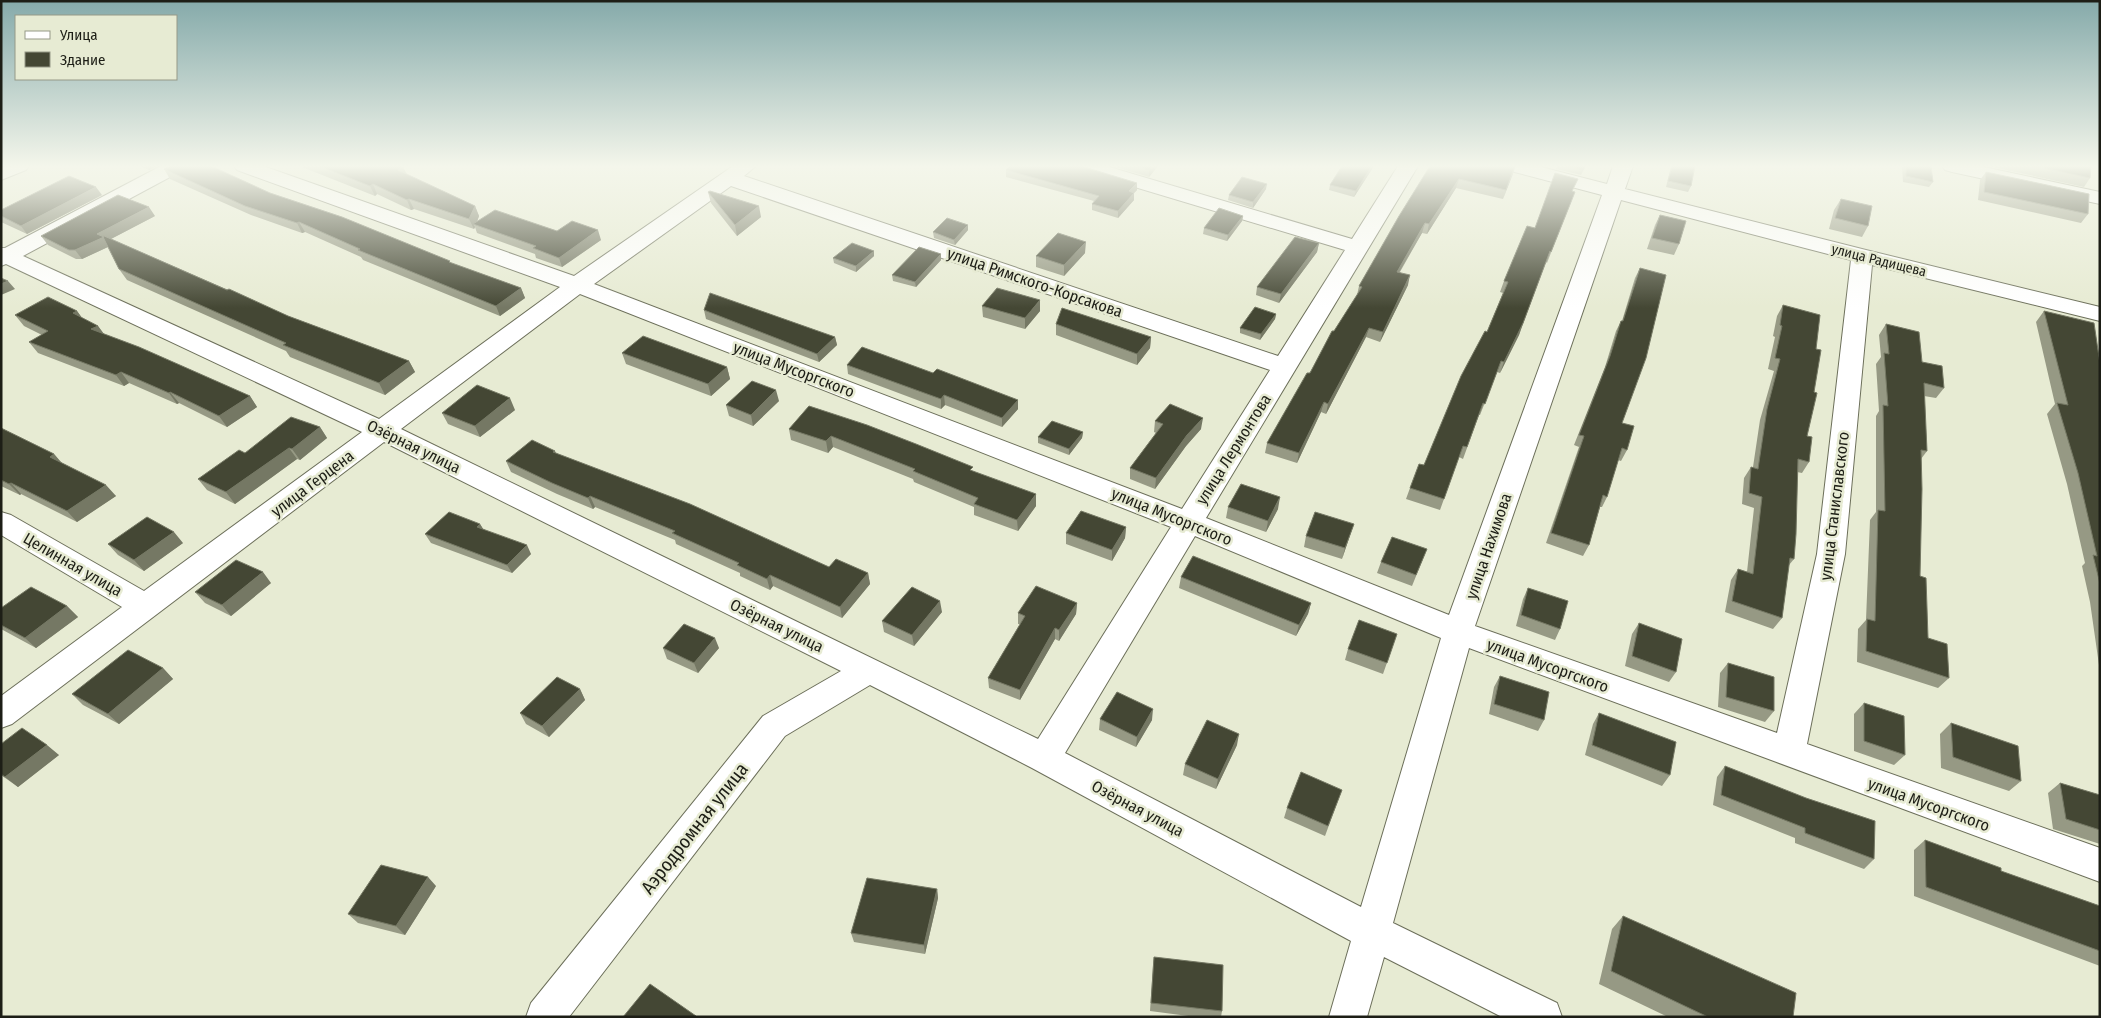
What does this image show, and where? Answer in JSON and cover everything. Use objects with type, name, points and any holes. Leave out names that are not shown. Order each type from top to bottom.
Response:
[{"type":"street","points":[[3,257],[86,214]]},
{"type":"street","name":"улица Мусоргского","points":[[377,214],[577,285],[1188,522],[1458,632],[2100,865]]},
{"type":"street","name":"улица Герцена","points":[[1,714],[577,285],[679,214]]},
{"type":"street","name":"улица Римского-Корсакова","points":[[854,214],[1285,367]]},
{"type":"street","points":[[1245,214],[1358,247]]},
{"type":"street","name":"улица Лермонтова","points":[[1044,758],[1379,214]]},
{"type":"street","name":"улица Нахимова","points":[[1348,1017],[1458,632],[1605,214]]},
{"type":"street","name":"улица Радищева","points":[[1729,214],[1862,256],[2100,314]]},
{"type":"street","name":"улица Станиславского","points":[[1789,753],[1831,554],[1862,256]]},
{"type":"street","name":"Озёрная улица","points":[[3,257],[383,431],[869,670],[1044,758],[1372,932],[1542,1017]]},
{"type":"street","name":"Целинная улица","points":[[1,522],[146,607]]},
{"type":"street","name":"Аэродромная улица","points":[[545,1017],[774,726],[869,670]]},
{"type":"building","points":[[1,214],[45,214],[21,226],[1,216]]},
{"type":"building","points":[[83,214],[136,214],[97,234],[104,237],[75,250],[69,250],[41,236]]},
{"type":"building","points":[[268,214],[332,214],[449,262],[521,288],[496,306],[358,250],[360,249],[299,222]]},
{"type":"building","points":[[453,214],[472,214],[469,219]]},
{"type":"building","points":[[489,214],[505,214],[557,231],[572,221],[598,230],[559,258],[533,248],[536,246],[473,224]]},
{"type":"building","points":[[726,214],[750,214],[735,225]]},
{"type":"building","points":[[1215,214],[1236,214],[1243,216],[1228,235],[1204,228]]},
{"type":"building","points":[[1401,214],[1436,214],[1429,224],[1425,223],[1397,272],[1410,275],[1383,332],[1369,328],[1328,404],[1324,402],[1299,453],[1267,443],[1307,373],[1310,373],[1332,331],[1334,331],[1362,287],[1359,286]]},
{"type":"building","points":[[1540,214],[1566,214],[1523,323],[1504,362],[1501,361],[1467,447],[1463,446],[1444,499],[1410,488],[1419,464],[1424,465],[1461,376],[1485,331],[1487,332],[1508,282],[1504,281],[1527,226],[1535,228]]},
{"type":"building","points":[[1836,214],[1870,214],[1868,226],[1835,218]]},
{"type":"building","points":[[1660,215],[1686,221],[1679,244],[1652,238]]},
{"type":"building","points":[[947,218],[968,225],[954,240],[933,232]]},
{"type":"building","points":[[1058,233],[1086,242],[1064,265],[1036,256]]},
{"type":"building","points":[[102,235],[288,316],[409,361],[379,383],[283,345],[286,343],[119,269]]},
{"type":"building","points":[[1295,237],[1319,243],[1281,294],[1257,287]]},
{"type":"building","points":[[852,243],[874,251],[856,266],[833,258]]},
{"type":"building","points":[[919,247],[941,254],[915,282],[892,275]]},
{"type":"building","points":[[1640,268],[1666,275],[1646,358],[1622,423],[1634,426],[1627,450],[1622,448],[1607,497],[1603,495],[1589,545],[1551,533],[1584,436],[1579,435],[1610,356],[1621,321],[1623,321]]},
{"type":"building","points":[[1,278],[8,281],[1,284]]},
{"type":"building","points":[[997,288],[1040,300],[1025,318],[982,306]]},
{"type":"building","points":[[710,293],[835,337],[817,354],[704,310]]},
{"type":"building","points":[[48,297],[77,311],[73,313],[98,326],[91,329],[139,347],[250,396],[219,416],[170,392],[121,372],[116,375],[29,342],[48,331],[15,315]]},
{"type":"building","points":[[1783,305],[1820,315],[1816,349],[1821,350],[1814,392],[1817,393],[1807,436],[1812,437],[1809,462],[1798,459],[1794,559],[1790,558],[1782,618],[1732,601],[1738,569],[1753,574],[1762,497],[1749,493],[1751,467],[1758,469],[1767,409],[1780,359],[1775,358],[1782,326],[1780,325]]},
{"type":"building","points":[[1255,307],[1276,314],[1261,334],[1240,328]]},
{"type":"building","points":[[1062,308],[1151,337],[1137,354],[1056,324]]},
{"type":"building","points":[[2044,311],[2094,323],[2100,364],[2100,584],[2093,555],[2097,556],[2078,473],[2057,403],[2068,405]]},
{"type":"building","points":[[1886,324],[1919,332],[1922,362],[1942,366],[1944,388],[1924,383],[1927,451],[1921,450],[1920,576],[1926,578],[1928,638],[1947,644],[1949,678],[1866,651],[1867,619],[1875,621],[1878,510],[1885,511],[1883,405],[1888,406],[1884,353],[1889,354]]},
{"type":"building","points":[[643,336],[727,367],[708,384],[622,353]]},
{"type":"building","points":[[862,347],[933,373],[937,369],[1018,400],[1002,418],[944,395],[941,399],[847,365]]},
{"type":"building","points":[[752,381],[776,390],[751,415],[726,405]]},
{"type":"building","points":[[477,385],[510,398],[475,426],[442,413]]},
{"type":"building","points":[[1170,404],[1203,418],[1187,435],[1156,478],[1130,468],[1163,424],[1155,421]]},
{"type":"building","points":[[809,406],[867,425],[973,467],[970,470],[1036,494],[1017,520],[974,504],[978,498],[913,471],[915,469],[831,436],[826,441],[789,429]]},
{"type":"building","points":[[291,417],[320,427],[292,449],[289,448],[226,492],[198,479],[239,450],[245,453]]},
{"type":"building","points":[[1052,421],[1083,432],[1069,449],[1038,437]]},
{"type":"building","points":[[1,428],[54,454],[50,457],[106,485],[67,511],[11,483],[9,484],[1,480]]},
{"type":"building","points":[[532,440],[555,451],[553,452],[690,504],[829,567],[836,559],[868,573],[840,607],[770,575],[767,579],[737,565],[739,563],[672,533],[675,531],[590,496],[588,498],[506,461]]},
{"type":"building","points":[[1241,484],[1280,497],[1268,521],[1228,507]]},
{"type":"building","points":[[1081,511],[1126,527],[1112,550],[1066,533]]},
{"type":"building","points":[[449,512],[480,524],[477,527],[527,545],[507,565],[425,534]]},
{"type":"building","points":[[1315,512],[1354,524],[1345,548],[1306,536]]},
{"type":"building","points":[[147,517],[174,532],[134,560],[108,544]]},
{"type":"building","points":[[1392,537],[1427,549],[1416,575],[1381,562]]},
{"type":"building","points":[[1193,556],[1311,603],[1299,625],[1181,577]]},
{"type":"building","points":[[236,560],[263,572],[222,605],[195,592]]},
{"type":"building","points":[[1036,586],[1077,603],[1059,630],[1055,628],[1020,690],[988,678],[1025,616],[1018,613]]},
{"type":"building","points":[[31,587],[67,606],[25,638],[1,625],[1,608]]},
{"type":"building","points":[[912,587],[940,601],[912,635],[882,621]]},
{"type":"building","points":[[1528,588],[1568,601],[1560,629],[1521,615]]},
{"type":"building","points":[[1359,620],[1397,634],[1387,663],[1348,649]]},
{"type":"building","points":[[1639,623],[1682,639],[1676,672],[1632,656]]},
{"type":"building","points":[[684,624],[715,638],[694,663],[663,648]]},
{"type":"building","points":[[128,650],[163,668],[108,714],[72,694]]},
{"type":"building","points":[[1728,663],[1774,677],[1774,711],[1726,697]]},
{"type":"building","points":[[1500,676],[1549,692],[1544,720],[1494,704]]},
{"type":"building","points":[[557,677],[580,689],[542,726],[520,713]]},
{"type":"building","points":[[1117,692],[1153,709],[1137,737],[1100,719]]},
{"type":"building","points":[[1864,703],[1904,716],[1905,755],[1864,741]]},
{"type":"building","points":[[1599,713],[1676,742],[1670,775],[1592,745]]},
{"type":"building","points":[[1207,720],[1239,734],[1218,779],[1185,764]]},
{"type":"building","points":[[1951,723],[2018,746],[2021,781],[1953,757]]},
{"type":"building","points":[[22,728],[47,745],[5,777],[1,774],[1,744]]},
{"type":"building","points":[[1725,766],[1806,798],[1875,821],[1874,859],[1805,833],[1805,828],[1721,795]]},
{"type":"building","points":[[1301,772],[1342,790],[1328,826],[1287,808]]},
{"type":"building","points":[[2060,783],[2100,795],[2100,830],[2066,819]]},
{"type":"building","points":[[1925,840],[2001,868],[2001,871],[2100,906],[2100,951],[1926,887]]},
{"type":"building","points":[[381,865],[428,877],[396,926],[348,914]]},
{"type":"building","points":[[867,878],[937,889],[924,945],[851,933]]},
{"type":"building","points":[[1623,916],[1796,993],[1793,1017],[1708,1017],[1611,971]]},
{"type":"building","points":[[1154,957],[1223,965],[1222,1011],[1151,1003]]},
{"type":"building","points":[[650,984],[696,1016],[623,1017]]}]
